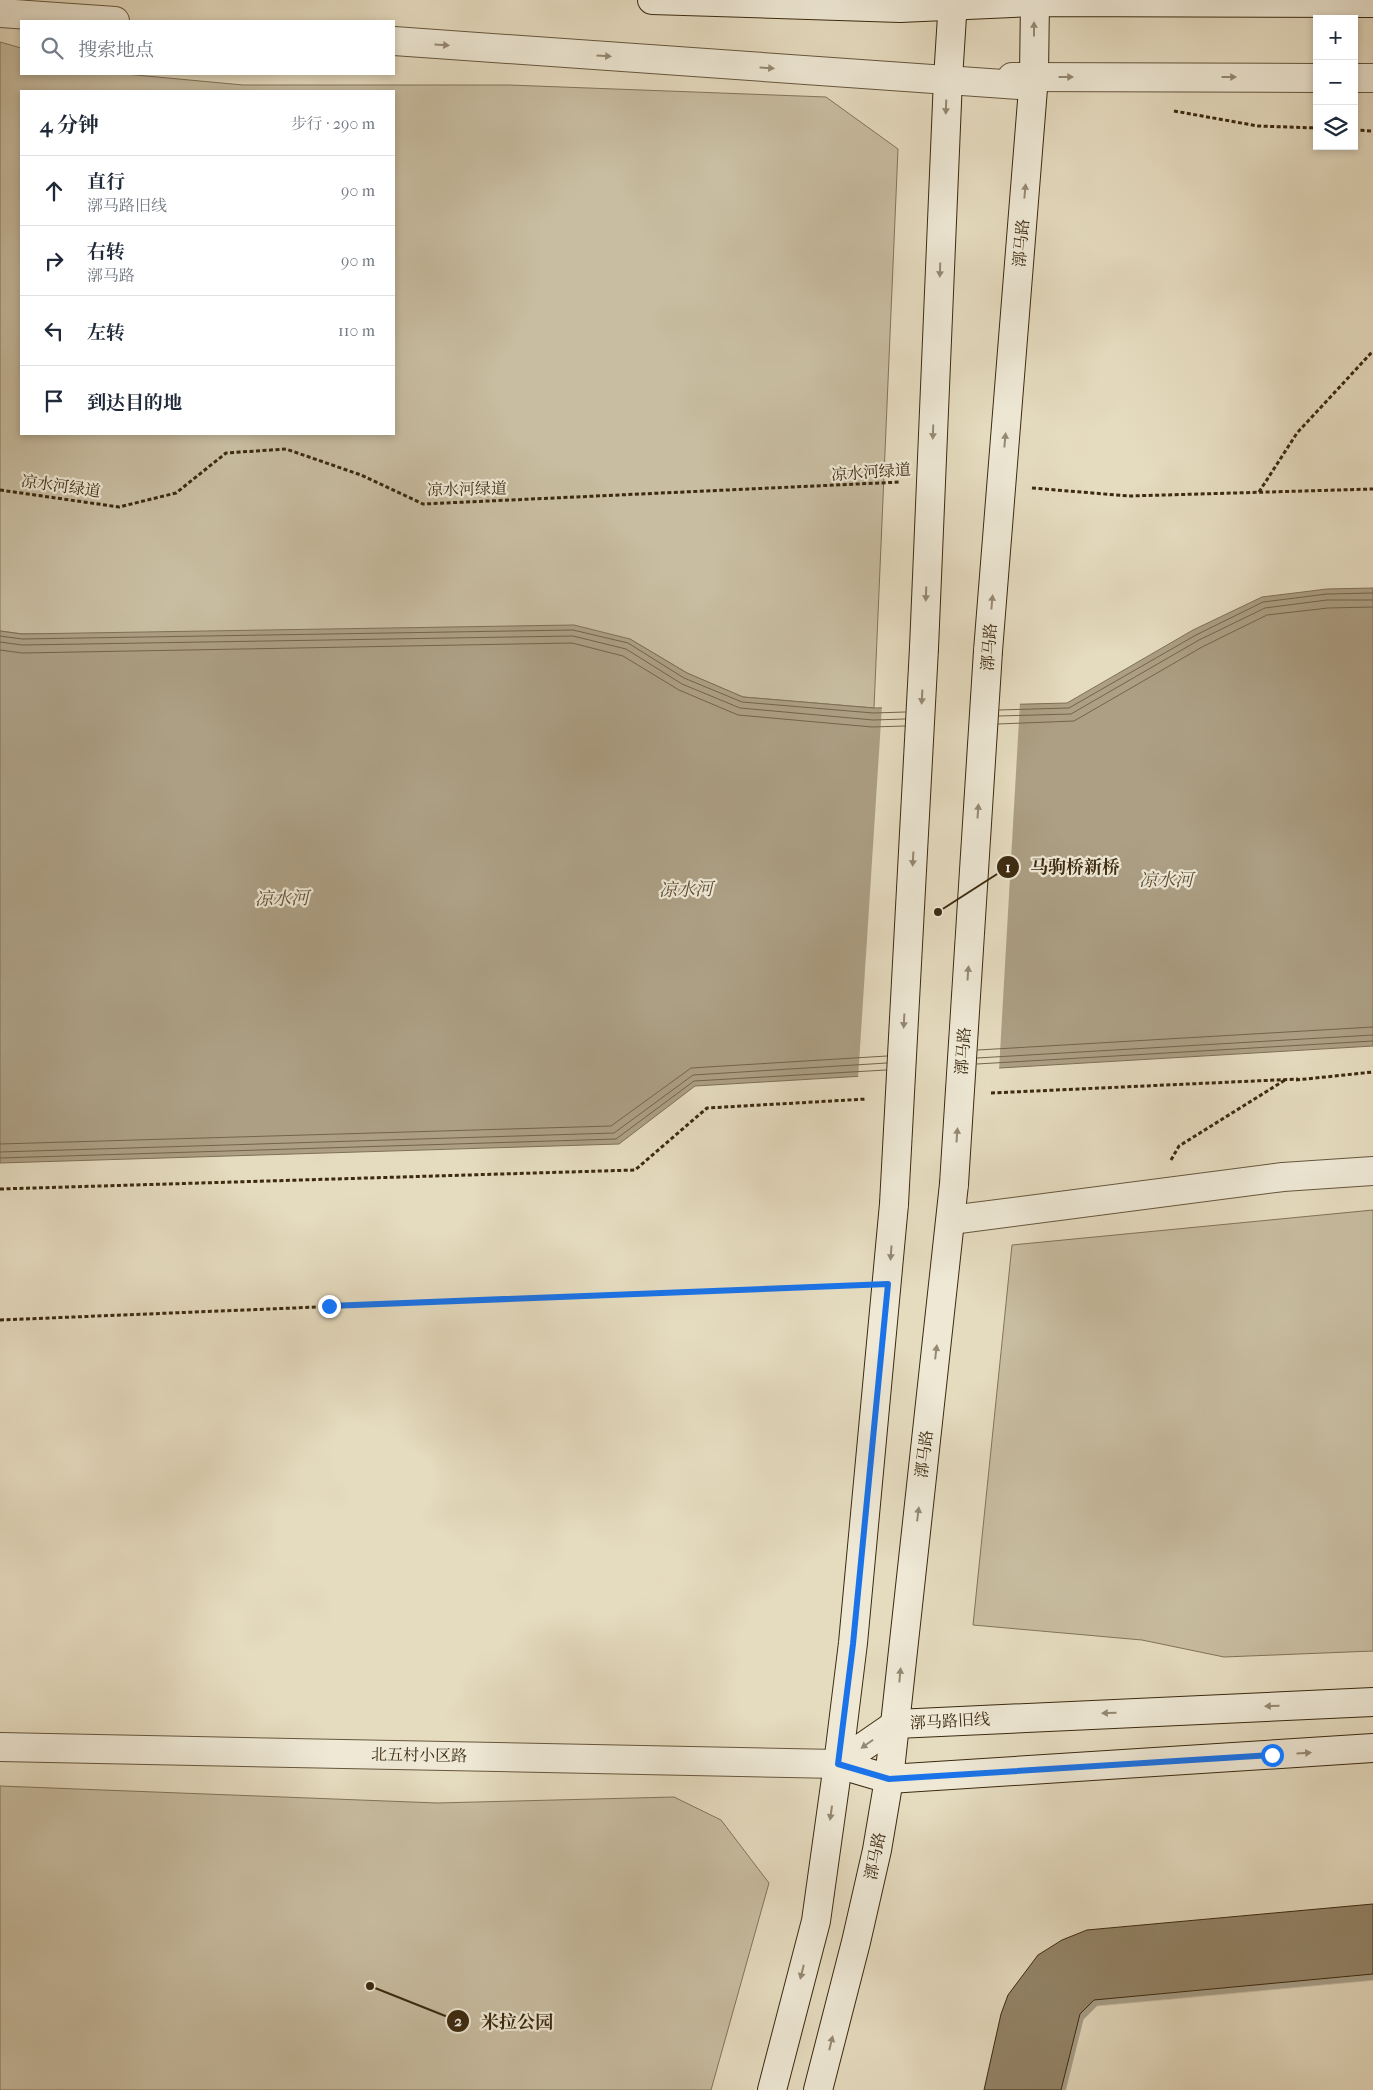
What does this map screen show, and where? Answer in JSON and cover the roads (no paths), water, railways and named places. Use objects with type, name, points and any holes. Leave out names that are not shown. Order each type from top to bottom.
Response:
[{"type":"main road","points":[[652,0],[900,8],[953,3],[1035,1],[1373,3]]},
{"type":"main road","name":"漷马路","points":[[818,2090],[856,1942],[877,1850],[889,1779],[951,1220],[988,651],[1033,81],[1035,1]]},
{"type":"main road","points":[[772,2090],[816,1921],[853,1644],[888,1284],[924,648],[948,79],[953,3]]},
{"type":"main road","points":[[0,13],[101,20]]},
{"type":"main road","points":[[395,41],[881,76],[948,79],[1033,81],[1313,78]]},
{"type":"main road","points":[[1358,78],[1373,78]]},
{"type":"main road","points":[[951,1220],[1282,1177],[1373,1172]]},
{"type":"main road","name":"漷马路旧线","points":[[838,1764],[896,1724],[1373,1702]]},
{"type":"main road","name":"北五村小区路","points":[[0,1747],[838,1764]]},
{"type":"main road","points":[[838,1764],[889,1779],[1373,1748]]},
{"type":"water","name":"凉水河","points":[[1373,588],[1373,1046],[695,1086],[619,1144],[0,1163],[0,631],[22,634],[574,625],[630,639],[687,673],[743,697],[874,708],[1067,703],[1193,630],[1262,597],[1327,589]]},
{"type":"place","name":"马驹桥新桥","points":[[938,912]]},
{"type":"place","name":"米拉公园","points":[[370,1986]]}]
